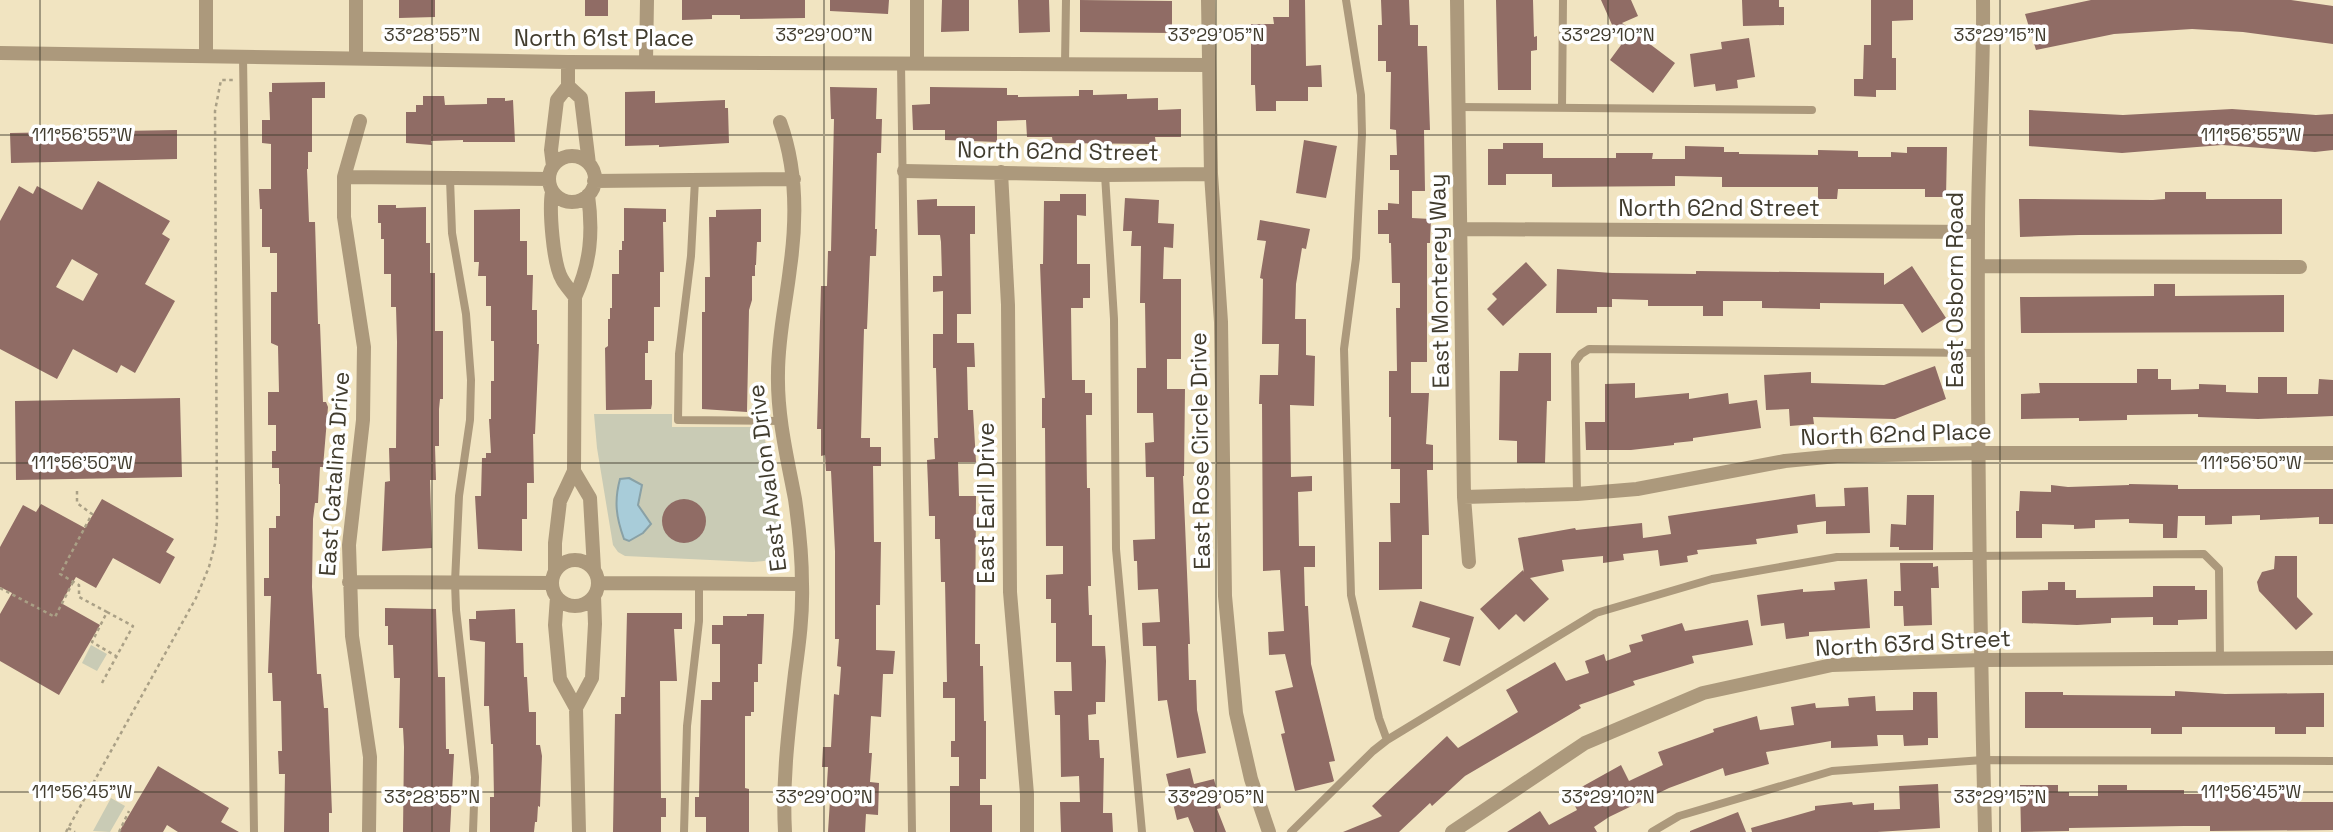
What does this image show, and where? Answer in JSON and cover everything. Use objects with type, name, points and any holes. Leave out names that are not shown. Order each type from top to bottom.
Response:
[{"type":"street","points":[[206,0],[206,56]]},
{"type":"street","points":[[356,0],[356,58]]},
{"type":"street","points":[[646,61],[648,0]]},
{"type":"street","points":[[917,0],[917,63]]},
{"type":"street","name":"East Rose Circle Drive","points":[[1208,0],[1207,65],[1211,174],[1222,322],[1225,596],[1236,713],[1251,779],[1269,832]]},
{"type":"street","name":"East Monterey Way","points":[[1457,0],[1464,497],[1469,562]]},
{"type":"street","name":"East Osborn Road","points":[[1983,0],[1978,232],[1978,453],[1985,832]]},
{"type":"street","name":"North 61st Place","points":[[0,53],[568,62],[1207,65]]},
{"type":"street","points":[[568,62],[568,86],[557,100],[551,150],[550,204],[560,278],[575,297]]},
{"type":"street","points":[[568,86],[581,98],[589,164],[594,175],[589,261],[575,297],[573,471],[560,501],[553,576],[557,597],[555,625],[560,679],[576,708],[579,832]]},
{"type":"street","name":"East Catalina Drive","points":[[360,121],[344,177],[344,216],[365,359],[363,420],[349,543],[349,582],[352,636],[370,757],[369,832]]},
{"type":"street","name":"East Avalon Drive","points":[[780,122],[788,144],[794,179],[791,267],[780,323],[780,421],[795,503],[803,584],[802,618],[786,750],[785,832]]},
{"type":"street","points":[[589,164],[571,156],[558,160],[551,179],[557,197],[570,202],[583,199],[592,188],[695,180],[794,179]]},
{"type":"street","name":"North 62nd Street","points":[[904,171],[1211,174]]},
{"type":"street","name":"East Earll Drive","points":[[1001,172],[1008,305],[1010,592],[1027,794],[1027,832]]},
{"type":"street","points":[[344,177],[551,179]]},
{"type":"street","name":"North 62nd Street","points":[[1461,229],[1978,232]]},
{"type":"street","points":[[1978,266],[2300,267]]},
{"type":"street","name":"North 62nd Place","points":[[1464,497],[1577,494],[1637,489],[1785,461],[1837,456],[1978,453],[2333,453]]},
{"type":"street","points":[[573,471],[590,498],[596,583],[592,678],[576,708]]},
{"type":"street","points":[[349,582],[455,582],[553,576],[567,560],[575,559],[582,560],[596,583]]},
{"type":"street","points":[[596,583],[803,584]]},
{"type":"street","points":[[557,597],[562,602],[576,606],[589,601],[596,583]]},
{"type":"street","name":"North 63rd Street","points":[[1451,832],[1585,743],[1703,693],[1832,665],[1981,660],[2333,658]]},
{"type":"lane","points":[[1065,64],[1066,0]]},
{"type":"lane","points":[[1346,0],[1361,95],[1362,134],[1356,258],[1344,349],[1351,595],[1379,719],[1387,740]]},
{"type":"lane","points":[[1562,108],[1563,0]]},
{"type":"lane","points":[[243,56],[254,832]]},
{"type":"lane","points":[[901,63],[912,832]]},
{"type":"lane","points":[[1460,107],[1812,110]]},
{"type":"lane","points":[[1105,175],[1114,319],[1116,549],[1142,832]]},
{"type":"lane","points":[[450,179],[452,233],[466,314],[471,380],[470,420],[459,496],[455,582],[475,777],[473,832]]},
{"type":"lane","points":[[695,180],[691,256],[679,354],[678,420],[780,421]]},
{"type":"lane","points":[[1577,494],[1576,362],[1581,354],[1589,349],[1978,353]]},
{"type":"lane","points":[[1291,832],[1387,740],[1596,612],[1712,579],[1838,557],[2204,554],[2219,569],[2220,659]]},
{"type":"lane","points":[[684,832],[687,726],[699,621],[699,583]]},
{"type":"lane","points":[[1651,832],[1678,816],[1832,771],[1983,760],[2333,761]]},
{"type":"path","points":[[75,832],[67,830],[195,598],[209,567],[215,544],[218,499],[218,370],[215,111],[221,80],[234,79],[243,73]]},
{"type":"path","points":[[77,491],[77,503],[92,514],[60,574],[79,585],[79,597],[133,626],[102,682]]},
{"type":"path","points":[[0,588],[55,617],[73,582]]},
{"type":"path","points":[[107,612],[92,642],[116,656]]},
{"type":"path","points":[[119,832],[130,811]]},
{"type":"green space","points":[[594,414],[672,414],[672,427],[763,427],[782,547],[779,552],[770,559],[753,562],[625,556],[618,552],[613,545]]},
{"type":"green space","points":[[91,645],[107,654],[97,671],[82,663]]},
{"type":"green space","points":[[111,798],[125,806],[110,832],[93,831]]},
{"type":"water","points":[[629,478],[642,485],[638,505],[651,524],[643,533],[629,541],[624,539],[621,531],[617,502],[620,479]]},
{"type":"building","points":[[399,0],[435,0],[435,17],[399,18]]},
{"type":"building","points":[[585,0],[608,0],[608,16],[585,16]]},
{"type":"building","points":[[682,0],[805,0],[805,18],[740,19],[740,15],[712,15],[712,19],[682,20]]},
{"type":"building","points":[[830,0],[889,0],[888,14],[830,11]]},
{"type":"building","points":[[942,0],[969,0],[969,31],[941,32]]},
{"type":"building","points":[[1018,0],[1049,0],[1050,32],[1019,33]]},
{"type":"building","points":[[1080,0],[1172,1],[1172,33],[1080,32]]},
{"type":"building","points":[[1289,0],[1305,0],[1306,66],[1321,65],[1322,87],[1308,87],[1308,101],[1276,101],[1276,111],[1256,111],[1255,85],[1251,85],[1251,24],[1274,24],[1273,17],[1289,17]]},
{"type":"building","points":[[1381,0],[1409,0],[1410,25],[1418,25],[1418,46],[1427,46],[1430,130],[1424,130],[1425,191],[1412,191],[1412,218],[1431,219],[1430,243],[1427,243],[1427,362],[1411,362],[1411,393],[1429,393],[1426,444],[1433,445],[1433,470],[1427,470],[1429,535],[1422,535],[1422,589],[1379,590],[1379,542],[1391,542],[1390,503],[1400,503],[1400,469],[1391,469],[1389,371],[1397,371],[1396,308],[1400,308],[1400,283],[1392,283],[1389,234],[1378,234],[1378,210],[1388,210],[1388,203],[1399,204],[1399,170],[1390,170],[1390,155],[1397,155],[1396,130],[1390,129],[1391,72],[1386,72],[1386,61],[1378,61],[1378,25],[1382,25]]},
{"type":"building","points":[[1496,0],[1533,0],[1537,50],[1531,51],[1531,90],[1498,90]]},
{"type":"building","points":[[1601,0],[1631,0],[1638,16],[1622,23],[1675,63],[1653,93],[1610,60],[1621,45]]},
{"type":"building","points":[[1742,0],[1779,0],[1779,7],[1784,7],[1784,25],[1743,26]]},
{"type":"building","points":[[1871,0],[1913,0],[1913,20],[1892,21],[1892,58],[1896,58],[1896,90],[1876,90],[1876,97],[1854,96],[1854,79],[1863,79],[1864,45],[1871,45]]},
{"type":"building","points":[[2091,0],[2291,0],[2333,6],[2333,44],[2243,32],[2192,29],[2114,34],[2036,50],[2025,14]]},
{"type":"building","points":[[1749,38],[1755,77],[1737,80],[1738,88],[1716,91],[1715,84],[1694,87],[1690,54],[1722,49],[1721,42]]},
{"type":"building","points":[[325,82],[325,98],[312,98],[312,152],[308,152],[307,169],[309,222],[315,222],[323,402],[326,402],[328,407],[323,467],[320,467],[318,503],[315,503],[313,519],[312,587],[317,674],[321,674],[324,708],[328,708],[332,813],[329,813],[329,832],[284,832],[285,774],[279,774],[278,751],[282,751],[281,701],[273,701],[272,673],[268,673],[271,596],[264,596],[264,578],[269,578],[269,528],[276,528],[276,516],[280,516],[280,484],[279,468],[272,468],[272,451],[276,451],[276,425],[268,425],[268,392],[279,392],[278,346],[271,343],[271,292],[277,292],[277,253],[270,253],[270,247],[262,247],[259,189],[271,189],[271,144],[262,143],[262,120],[270,120],[269,92],[272,92],[272,83]]},
{"type":"building","points":[[830,87],[877,88],[876,119],[882,119],[881,153],[877,153],[876,256],[870,256],[867,329],[864,329],[861,438],[870,438],[870,447],[881,447],[881,466],[873,466],[874,542],[881,542],[876,650],[895,651],[893,674],[883,674],[881,717],[871,716],[870,782],[879,783],[878,815],[866,814],[865,832],[828,832],[828,767],[822,767],[823,747],[831,747],[834,694],[839,695],[841,667],[837,666],[839,639],[835,639],[831,471],[826,471],[825,455],[821,456],[821,429],[817,429],[821,286],[827,286],[828,251],[831,251],[834,119],[831,119]]},
{"type":"building","points":[[930,87],[1007,88],[1007,95],[1018,97],[1079,96],[1079,90],[1093,90],[1093,95],[1127,94],[1127,99],[1158,98],[1158,110],[1181,109],[1181,137],[1155,137],[1156,144],[1053,143],[1052,137],[1027,137],[1026,120],[997,121],[997,142],[945,140],[945,130],[913,130],[912,105],[930,104]]},
{"type":"building","points":[[655,91],[655,103],[725,100],[725,108],[728,108],[729,143],[625,146],[625,92]]},
{"type":"building","points":[[423,96],[444,96],[445,105],[487,104],[487,98],[513,100],[515,142],[463,140],[431,141],[432,145],[406,143],[406,112],[416,112],[416,105],[423,105]]},
{"type":"building","points":[[2232,109],[2333,114],[2333,150],[2315,152],[2222,145],[2122,153],[2029,146],[2029,110],[2123,115]]},
{"type":"building","points":[[177,130],[177,159],[11,163],[10,133]]},
{"type":"building","points":[[1304,140],[1337,146],[1326,198],[1296,193]]},
{"type":"building","points":[[1503,143],[1543,143],[1543,158],[1616,158],[1616,153],[1653,153],[1652,159],[1685,159],[1685,146],[1724,147],[1724,152],[1739,154],[1818,155],[1818,150],[1858,151],[1858,157],[1891,157],[1891,152],[1907,153],[1907,147],[1947,147],[1946,197],[1925,197],[1925,189],[1838,189],[1837,199],[1818,199],[1818,187],[1722,187],[1722,177],[1675,176],[1675,186],[1552,187],[1552,174],[1506,174],[1506,185],[1488,185],[1488,149],[1503,149]]},
{"type":"building","points":[[98,181],[170,221],[162,234],[170,239],[145,284],[175,301],[135,373],[121,365],[117,373],[73,349],[57,379],[0,349],[0,221],[19,186],[33,194],[37,186],[82,210]],"holes":[[[72,259],[98,274],[83,301],[56,287]]]},
{"type":"building","points":[[2165,192],[2206,192],[2206,199],[2282,199],[2282,234],[2020,237],[2019,199],[2153,200],[2165,199]]},
{"type":"building","points":[[1060,194],[1086,194],[1086,216],[1077,215],[1077,264],[1090,264],[1090,298],[1083,298],[1083,308],[1071,308],[1072,380],[1085,380],[1085,393],[1092,393],[1092,415],[1086,415],[1087,488],[1090,488],[1089,615],[1092,615],[1092,646],[1105,646],[1106,661],[1105,702],[1096,702],[1096,714],[1088,715],[1089,740],[1099,740],[1100,758],[1104,758],[1103,813],[1112,813],[1113,832],[1061,832],[1060,802],[1080,802],[1079,776],[1061,777],[1060,715],[1055,715],[1054,691],[1072,691],[1071,662],[1056,662],[1056,623],[1051,623],[1051,599],[1046,599],[1046,575],[1063,574],[1063,546],[1046,546],[1045,428],[1042,428],[1042,398],[1045,398],[1040,264],[1043,264],[1044,201],[1060,201]]},
{"type":"building","points":[[1125,198],[1159,200],[1158,223],[1174,224],[1173,248],[1164,247],[1163,279],[1181,279],[1181,359],[1167,359],[1167,389],[1185,389],[1183,476],[1189,680],[1196,680],[1197,710],[1206,753],[1177,758],[1167,700],[1158,701],[1156,646],[1143,646],[1142,623],[1160,622],[1158,589],[1138,590],[1137,561],[1134,561],[1133,540],[1155,539],[1154,477],[1146,477],[1145,443],[1154,442],[1153,413],[1137,413],[1137,368],[1146,368],[1145,303],[1140,303],[1141,246],[1131,246],[1132,231],[1123,231]]},
{"type":"building","points":[[937,199],[937,206],[975,206],[975,234],[970,234],[971,314],[957,314],[957,343],[974,343],[975,367],[967,367],[968,410],[973,410],[976,462],[958,462],[959,496],[976,496],[975,644],[980,644],[986,721],[986,779],[980,779],[980,805],[992,805],[992,832],[950,832],[950,786],[959,786],[959,757],[951,757],[951,741],[955,741],[955,698],[943,698],[943,682],[947,682],[945,582],[941,582],[940,539],[935,539],[935,516],[929,516],[927,460],[935,459],[934,438],[938,438],[933,334],[943,334],[943,291],[933,292],[933,276],[942,276],[941,242],[940,235],[918,235],[917,200]]},
{"type":"building","points":[[378,205],[396,205],[396,208],[426,207],[426,243],[430,243],[430,273],[435,273],[435,331],[443,331],[443,399],[440,399],[439,409],[439,446],[435,446],[436,480],[430,480],[432,548],[382,551],[385,482],[390,481],[389,448],[396,448],[397,342],[396,307],[391,307],[391,274],[384,274],[384,239],[381,239],[381,223],[378,223]]},
{"type":"building","points":[[624,208],[666,209],[666,222],[663,222],[664,272],[660,272],[660,307],[654,307],[654,341],[648,341],[648,353],[645,353],[645,380],[652,380],[651,409],[606,410],[605,348],[608,346],[608,319],[612,308],[612,274],[619,274],[619,250],[622,250],[624,241]]},
{"type":"building","points":[[520,209],[520,241],[527,241],[527,275],[533,275],[532,310],[537,310],[539,344],[533,434],[534,483],[527,483],[527,519],[522,519],[522,551],[478,549],[475,496],[481,496],[482,458],[486,458],[486,453],[491,453],[489,419],[491,381],[494,381],[494,341],[491,341],[491,306],[486,306],[486,276],[478,276],[479,262],[474,262],[474,210]]},
{"type":"building","points":[[761,209],[761,242],[757,242],[749,310],[747,412],[702,409],[702,312],[705,312],[705,277],[710,277],[709,217],[716,217],[716,210]]},
{"type":"building","points":[[1260,220],[1310,229],[1306,249],[1302,248],[1296,284],[1295,319],[1306,319],[1306,355],[1315,356],[1314,406],[1290,405],[1291,477],[1312,476],[1312,491],[1298,492],[1299,546],[1315,546],[1315,567],[1304,567],[1305,606],[1308,606],[1311,664],[1335,761],[1329,762],[1334,781],[1295,791],[1281,734],[1285,733],[1275,691],[1293,687],[1285,654],[1269,655],[1268,632],[1284,631],[1280,570],[1263,571],[1260,375],[1278,375],[1279,344],[1262,344],[1263,279],[1260,278],[1266,241],[1257,240]]},
{"type":"building","points":[[1526,262],[1547,285],[1503,326],[1487,309],[1497,299],[1492,294]]},
{"type":"building","points":[[1912,266],[1946,318],[1922,333],[1903,304],[1820,303],[1820,309],[1762,308],[1762,301],[1723,301],[1723,316],[1703,316],[1703,306],[1648,306],[1648,300],[1612,299],[1612,307],[1597,307],[1597,313],[1556,313],[1557,269],[1612,273],[1884,273],[1884,285]]},
{"type":"building","points":[[2154,284],[2175,284],[2175,296],[2284,295],[2284,332],[2021,333],[2020,297],[2154,296]]},
{"type":"building","points":[[1519,353],[1551,353],[1551,401],[1547,401],[1545,463],[1517,463],[1517,441],[1499,440],[1500,371],[1518,371]]},
{"type":"building","points":[[1935,366],[1946,399],[1895,419],[1813,417],[1814,424],[1790,426],[1789,409],[1766,410],[1764,375],[1811,372],[1811,383],[1884,385]]},
{"type":"building","points":[[2137,369],[2158,369],[2158,379],[2171,379],[2171,390],[2199,389],[2199,384],[2226,385],[2226,392],[2258,393],[2258,377],[2287,377],[2287,394],[2318,394],[2319,379],[2333,380],[2333,416],[2258,419],[2198,417],[2198,414],[2127,415],[2127,420],[2021,419],[2021,394],[2040,393],[2039,383],[2137,383]]},
{"type":"building","points":[[1635,383],[1635,398],[1689,393],[1689,399],[1728,393],[1729,404],[1757,400],[1761,428],[1693,438],[1693,441],[1674,445],[1631,450],[1586,450],[1585,422],[1605,422],[1605,384]]},
{"type":"building","points":[[180,398],[182,477],[16,480],[15,401]]},
{"type":"building","points":[[2051,485],[2068,487],[2178,485],[2178,489],[2333,489],[2333,524],[2319,524],[2319,517],[2260,520],[2260,515],[2232,516],[2232,524],[2205,525],[2205,516],[2178,516],[2177,538],[2163,538],[2163,524],[2129,523],[2129,519],[2095,520],[2095,528],[2074,529],[2074,525],[2042,524],[2042,538],[2016,538],[2016,511],[2019,511],[2020,491],[2051,492]]},
{"type":"building","points":[[1868,487],[1870,533],[1826,534],[1826,521],[1797,525],[1798,533],[1756,539],[1757,544],[1697,550],[1698,554],[1687,556],[1688,562],[1660,566],[1658,550],[1623,554],[1624,560],[1603,563],[1603,556],[1562,560],[1564,571],[1530,578],[1549,599],[1524,622],[1516,614],[1499,630],[1480,609],[1523,570],[1524,572],[1518,538],[1575,528],[1642,523],[1643,538],[1671,534],[1668,516],[1815,494],[1816,507],[1845,506],[1844,488]]},
{"type":"building","points":[[1907,495],[1934,495],[1933,550],[1899,550],[1899,547],[1890,547],[1891,524],[1906,525]]},
{"type":"building","points":[[102,499],[174,539],[166,552],[175,557],[160,584],[113,558],[96,588],[76,577],[61,603],[100,625],[59,695],[0,661],[0,614],[12,593],[0,587],[0,547],[23,505],[36,512],[41,504],[85,528]]},
{"type":"building","points":[[684,499],[699,506],[706,521],[699,536],[684,543],[669,536],[662,521],[669,506]]},
{"type":"building","points":[[2275,556],[2297,556],[2297,597],[2313,614],[2296,630],[2259,591],[2257,582],[2262,572],[2274,569]]},
{"type":"building","points":[[1900,563],[1933,563],[1933,567],[1938,566],[1939,588],[1931,588],[1932,625],[1904,626],[1903,606],[1894,606],[1894,591],[1901,591]]},
{"type":"building","points":[[1867,579],[1870,628],[1809,632],[1809,636],[1786,639],[1784,623],[1761,626],[1757,595],[1803,589],[1803,592],[1835,590],[1834,582]]},
{"type":"building","points":[[2048,582],[2065,582],[2065,590],[2076,590],[2076,598],[2153,597],[2153,586],[2195,586],[2195,590],[2207,590],[2207,619],[2178,620],[2178,625],[2153,625],[2153,617],[2111,618],[2111,623],[2077,625],[2022,623],[2022,591],[2048,590]]},
{"type":"building","points":[[1420,601],[1474,617],[1460,666],[1443,661],[1450,638],[1412,627]]},
{"type":"building","points":[[385,608],[436,609],[438,677],[445,677],[446,749],[449,749],[449,754],[454,754],[450,832],[403,832],[404,747],[403,728],[399,728],[400,678],[394,678],[393,645],[388,645]]},
{"type":"building","points":[[515,609],[516,643],[523,643],[529,712],[536,712],[536,745],[540,745],[542,756],[540,807],[538,806],[534,832],[490,832],[490,797],[494,797],[493,744],[489,706],[484,706],[485,642],[470,640],[469,619],[476,619],[476,611]]},
{"type":"building","points":[[627,613],[682,613],[682,629],[674,629],[677,681],[660,681],[661,798],[666,798],[666,817],[661,817],[661,832],[613,832],[615,714],[621,714],[621,697],[625,697]]},
{"type":"building","points":[[764,614],[762,664],[758,664],[758,682],[754,682],[754,712],[751,712],[751,716],[745,716],[745,788],[749,789],[749,832],[706,832],[706,817],[695,817],[695,797],[699,797],[701,700],[712,700],[712,682],[720,682],[720,644],[712,644],[712,625],[723,625],[723,616]]},
{"type":"building","points":[[1748,620],[1753,645],[1692,656],[1694,663],[1633,681],[1635,685],[1579,705],[1581,708],[1465,776],[1399,832],[1343,832],[1382,816],[1372,806],[1447,736],[1458,748],[1518,712],[1506,690],[1555,662],[1566,681],[1589,673],[1585,661],[1604,654],[1606,661],[1631,652],[1629,645],[1643,641],[1641,635],[1682,623],[1685,631]]},
{"type":"building","points":[[2175,691],[2225,694],[2324,693],[2324,727],[2306,727],[2306,734],[2275,734],[2275,727],[2182,727],[2182,734],[2151,734],[2151,728],[2025,728],[2025,692],[2175,696]]},
{"type":"building","points":[[1913,692],[1937,692],[1938,738],[1928,738],[1928,745],[1904,746],[1903,735],[1877,735],[1878,746],[1831,748],[1831,741],[1766,752],[1769,764],[1725,776],[1723,768],[1669,788],[1609,817],[1594,827],[1597,832],[1507,832],[1540,811],[1549,825],[1577,810],[1569,794],[1621,765],[1629,781],[1663,765],[1658,752],[1714,732],[1713,729],[1757,716],[1760,730],[1794,725],[1791,707],[1815,703],[1816,708],[1849,706],[1848,698],[1875,696],[1876,711],[1913,710]]},
{"type":"building","points":[[158,766],[229,808],[221,822],[239,832],[178,832],[167,825],[163,832],[119,832]]},
{"type":"building","points":[[1190,768],[1194,784],[1214,779],[1221,808],[1217,809],[1226,832],[1194,832],[1188,817],[1177,820],[1166,774]]},
{"type":"building","points":[[1938,784],[1940,828],[1877,832],[1752,832],[1751,828],[1815,810],[1815,806],[1852,802],[1853,805],[1874,803],[1874,810],[1900,809],[1899,786]]},
{"type":"building","points":[[2020,785],[2058,785],[2058,792],[2069,792],[2069,796],[2098,796],[2098,785],[2127,785],[2127,790],[2184,790],[2184,794],[2266,794],[2266,787],[2297,787],[2297,802],[2333,802],[2333,830],[2210,831],[2210,826],[2184,826],[2069,828],[2069,831],[2021,832]]},
{"type":"building","points":[[1738,812],[1746,832],[1690,832],[1690,831]]}]
